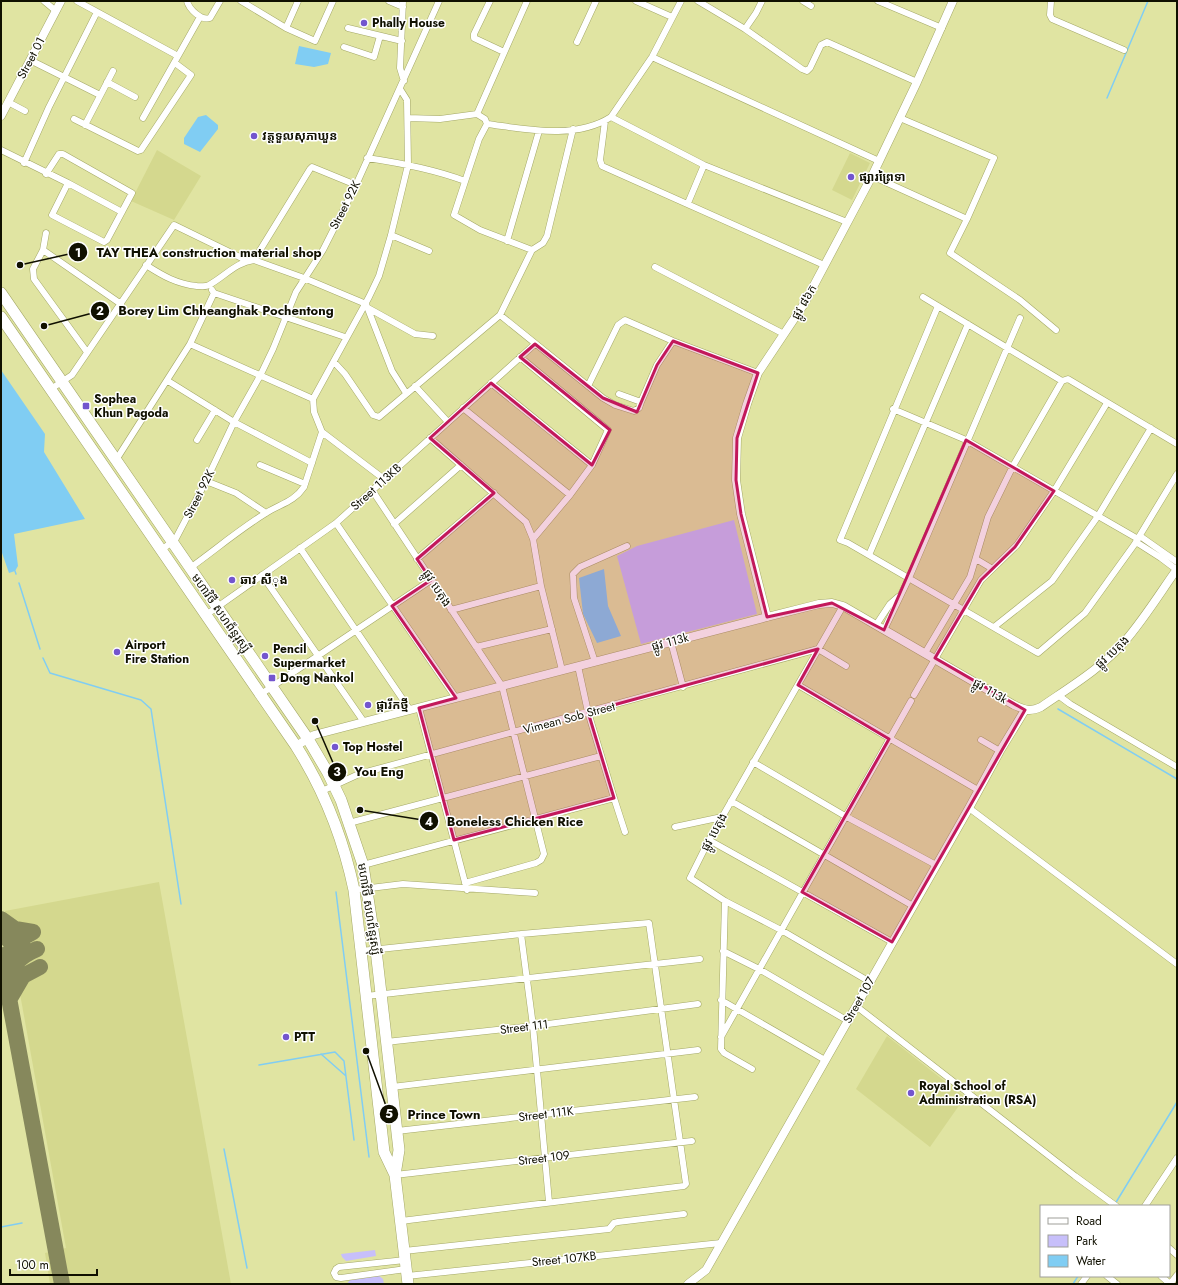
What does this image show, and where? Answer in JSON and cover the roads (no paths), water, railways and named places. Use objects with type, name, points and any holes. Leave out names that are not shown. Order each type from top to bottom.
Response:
[{"type":"highway","name":"មហាវិថី សហព័ន្ធរុស្ស៊ី","points":[[1,293],[308,739],[334,784],[349,823],[362,865],[367,888],[376,950],[399,1150],[395,1174],[406,1268]]},
{"type":"highway","name":"មហាវិថី សហព័ន្ធរុស្ស៊ី","points":[[1,317],[261,694],[296,746],[322,791],[333,816],[354,890],[384,1152],[395,1174]]},
{"type":"street","points":[[44,1],[56,11]]},
{"type":"street","name":"Street 01","points":[[1,116],[62,1]]},
{"type":"street","points":[[77,1],[178,56]]},
{"type":"street","points":[[187,1],[188,6],[200,17],[207,20],[210,18],[220,1]]},
{"type":"street","points":[[241,1],[286,28],[315,41],[333,1]]},
{"type":"street","points":[[286,28],[298,1]]},
{"type":"street","points":[[389,1],[403,4],[400,68],[404,80]]},
{"type":"street","name":"Street 92K","points":[[161,550],[175,540],[206,481],[234,422],[260,376],[273,349],[296,292],[323,250],[356,185],[439,1]]},
{"type":"street","points":[[490,1],[474,34],[474,38],[504,52]]},
{"type":"street","points":[[477,114],[527,1]]},
{"type":"street","points":[[577,42],[596,1]]},
{"type":"street","points":[[636,1],[672,17]]},
{"type":"street","points":[[487,124],[539,131],[573,129],[605,121],[611,118],[652,57],[681,1]]},
{"type":"street","points":[[698,1],[745,29],[802,69],[807,70],[810,68],[821,45],[827,42],[918,82]]},
{"type":"street","points":[[745,29],[762,1]]},
{"type":"street","points":[[803,1],[811,6]]},
{"type":"street","points":[[878,1],[942,28]]},
{"type":"street","name":"ផ្លូវ ៨៦ក","points":[[767,617],[741,514],[736,480],[737,438],[758,373],[804,304],[872,176],[918,82],[953,1]]},
{"type":"street","points":[[1051,1],[1050,15],[1052,20],[1124,50]]},
{"type":"street","points":[[24,163],[64,77],[97,12]]},
{"type":"street","points":[[143,118],[200,17]]},
{"type":"street","points":[[348,28],[402,41]]},
{"type":"street","points":[[344,47],[374,57],[380,36]]},
{"type":"street","points":[[652,57],[879,161]]},
{"type":"street","points":[[30,60],[100,95]]},
{"type":"street","points":[[74,119],[138,151],[141,150],[191,75],[175,63]]},
{"type":"street","points":[[85,125],[113,71]]},
{"type":"street","points":[[107,82],[135,97]]},
{"type":"street","points":[[384,479],[322,432],[314,412],[313,399],[334,362],[345,337],[367,306],[379,276],[391,235],[408,165],[407,100],[400,89]]},
{"type":"street","points":[[8,102],[25,111]]},
{"type":"street","points":[[408,118],[440,119],[477,114],[485,119],[487,124]]},
{"type":"street","points":[[611,118],[704,165],[847,222]]},
{"type":"street","points":[[900,118],[994,158],[950,253],[1020,300],[1056,330]]},
{"type":"street","points":[[605,121],[600,160],[602,166],[688,203],[824,265]]},
{"type":"street","points":[[487,124],[479,139],[454,215],[480,230],[532,250]]},
{"type":"street","points":[[334,362],[346,374],[373,415],[377,417],[500,315],[532,250],[543,243],[547,236],[573,129]]},
{"type":"street","points":[[507,240],[539,131]]},
{"type":"street","points":[[1,150],[122,212]]},
{"type":"street","points":[[46,174],[59,154],[67,156],[130,191],[131,196],[107,240],[104,242],[52,216],[68,183]]},
{"type":"street","points":[[367,158],[436,171],[466,181]]},
{"type":"street","points":[[688,203],[704,165]]},
{"type":"street","points":[[146,265],[170,280],[184,285],[207,286],[229,270],[251,261],[312,167],[356,185]]},
{"type":"street","points":[[872,176],[967,219]]},
{"type":"street","points":[[51,390],[72,375],[174,225],[251,261],[304,278],[367,306],[415,334],[433,336]]},
{"type":"street","points":[[46,233],[43,250],[33,269],[34,279],[87,352]]},
{"type":"street","points":[[391,235],[429,251]]},
{"type":"street","points":[[43,250],[120,304]]},
{"type":"street","points":[[655,267],[784,334]]},
{"type":"street","points":[[207,286],[214,293],[345,337]]},
{"type":"street","points":[[116,460],[168,381],[190,344],[214,293]]},
{"type":"street","points":[[924,297],[1062,380],[1068,379],[1177,444]]},
{"type":"street","points":[[367,306],[376,334],[392,371],[406,393]]},
{"type":"street","points":[[938,306],[840,540],[869,555],[1034,651],[1040,652],[1085,613],[1138,539],[1177,474]]},
{"type":"street","points":[[500,315],[603,398],[634,411],[639,408],[657,365],[673,341]]},
{"type":"street","points":[[884,630],[908,578],[966,440],[1020,318]]},
{"type":"street","points":[[588,386],[621,321],[625,320],[673,341],[758,373]]},
{"type":"street","points":[[869,555],[968,324]]},
{"type":"street","points":[[190,344],[313,399]]},
{"type":"street","name":"Street 113KB","points":[[206,615],[336,523],[535,344]]},
{"type":"street","points":[[520,357],[607,428],[608,433],[592,465],[570,495],[533,539]]},
{"type":"street","points":[[925,653],[970,577],[988,517],[1013,466],[1062,380]]},
{"type":"street","points":[[168,381],[234,422],[312,463]]},
{"type":"street","points":[[492,383],[592,465]]},
{"type":"street","points":[[416,386],[448,422]]},
{"type":"street","points":[[619,394],[641,402]]},
{"type":"street","points":[[720,1036],[963,609],[981,580],[991,568],[1017,545],[1054,490],[1107,403]]},
{"type":"street","points":[[463,408],[570,495]]},
{"type":"street","points":[[894,409],[966,440],[1177,562]]},
{"type":"street","points":[[197,440],[215,410]]},
{"type":"street","points":[[994,627],[1052,580],[1098,516],[1151,428]]},
{"type":"street","points":[[190,568],[266,513],[293,500],[299,494],[305,484],[322,432]]},
{"type":"street","points":[[430,438],[526,522],[533,539],[541,586],[562,670]]},
{"type":"street","points":[[394,524],[461,464]]},
{"type":"street","points":[[260,465],[305,484]]},
{"type":"street","points":[[206,481],[236,493],[266,513]]},
{"type":"street","name":"ផ្លូវ បេតុង","points":[[372,490],[502,686]]},
{"type":"street","points":[[418,559],[494,493]]},
{"type":"street","points":[[336,523],[456,698]]},
{"type":"street","points":[[1138,539],[1177,570]]},
{"type":"street","points":[[595,662],[574,598],[573,574],[580,567],[627,546]]},
{"type":"street","points":[[300,548],[410,710]]},
{"type":"street","points":[[976,559],[991,568]]},
{"type":"street","name":"ផ្លូវ បេតុង","points":[[1025,710],[1033,710],[1041,707],[1086,676],[1125,642],[1177,570]]},
{"type":"street","points":[[262,575],[364,722]]},
{"type":"street","points":[[261,694],[431,580]]},
{"type":"street","points":[[451,610],[541,586]]},
{"type":"street","points":[[876,625],[890,604],[899,596]]},
{"type":"street","name":"ផ្លូវ 113k","points":[[296,746],[314,735],[767,617],[819,604],[832,603],[843,606],[1025,710]]},
{"type":"street","name":"ផ្លូវ បេតុង","points":[[843,606],[709,840],[690,878],[725,901],[781,930],[870,982]]},
{"type":"street","points":[[476,647],[552,629]]},
{"type":"street","points":[[671,642],[682,687]]},
{"type":"street","points":[[818,649],[846,666]]},
{"type":"street","name":"Vimean Sob Street","points":[[322,791],[334,784],[359,774],[818,649]]},
{"type":"street","points":[[578,666],[588,712],[625,832]]},
{"type":"street","points":[[798,685],[978,790]]},
{"type":"street","points":[[465,883],[536,864],[541,860],[544,854],[512,733],[502,686]]},
{"type":"street","points":[[1058,695],[1070,704],[1177,767]]},
{"type":"street","points":[[418,708],[467,890]]},
{"type":"street","name":"Street 107","points":[[688,1284],[706,1270],[1000,751],[1025,710]]},
{"type":"street","points":[[981,740],[1000,751]]},
{"type":"street","points":[[349,823],[442,797],[601,756]]},
{"type":"street","points":[[754,762],[845,816],[936,865]]},
{"type":"street","points":[[362,865],[614,798]]},
{"type":"street","points":[[731,801],[913,906]]},
{"type":"street","points":[[969,808],[1177,964]]},
{"type":"street","points":[[675,827],[722,817]]},
{"type":"street","points":[[709,840],[892,942]]},
{"type":"street","points":[[354,890],[403,884],[467,890],[535,893]]},
{"type":"street","points":[[725,901],[720,1036],[721,1049],[724,1053],[752,1069]]},
{"type":"street","points":[[361,951],[521,934],[649,923],[655,963],[686,1184],[684,1186],[401,1221]]},
{"type":"street","points":[[521,934],[533,1026],[549,1202]]},
{"type":"street","points":[[723,951],[759,969],[848,1021]]},
{"type":"street","points":[[366,996],[700,959]]},
{"type":"street","points":[[721,1000],[825,1060]]},
{"type":"street","name":"Street 111","points":[[386,1042],[533,1026],[698,1004]]},
{"type":"street","points":[[856,1006],[1114,1205]]},
{"type":"street","points":[[392,1087],[698,1050]]},
{"type":"street","name":"Street 111K","points":[[397,1131],[695,1096]]},
{"type":"street","name":"Street 109","points":[[395,1174],[692,1141]]},
{"type":"street","points":[[1145,1205],[1177,1158]]},
{"type":"street","points":[[340,1280],[608,1229],[614,1223],[618,1222],[684,1214]]},
{"type":"street","name":"Street 107KB","points":[[406,1268],[721,1243]]},
{"type":"street","points":[[340,1280],[335,1275],[335,1270],[339,1267],[406,1268]]},
{"type":"street","points":[[340,1280],[345,1272],[342,1268]]},
{"type":"street","points":[[1162,1277],[1170,1284],[1177,1275]]},
{"type":"street","points":[[1108,1277],[1117,1284]]},
{"type":"water","points":[[299,46],[331,53],[328,64],[314,67],[295,64]]},
{"type":"water","points":[[206,115],[218,125],[218,129],[200,152],[184,144],[184,138],[198,117]]},
{"type":"water","points":[[1,370],[45,434],[44,452],[85,519],[14,534],[18,566],[15,571],[9,573],[1,550]]},
{"type":"water","points":[[604,569],[608,606],[621,636],[597,643],[583,614],[579,578]]},
{"type":"waterway","points":[[1107,98],[1148,1]]},
{"type":"waterway","points":[[19,583],[40,649]]},
{"type":"waterway","points":[[43,658],[50,673],[141,700],[151,709],[181,904]]},
{"type":"waterway","points":[[1058,709],[1177,779]]},
{"type":"waterway","points":[[336,892],[369,1157]]},
{"type":"waterway","points":[[259,1065],[335,1052],[344,1061],[354,1140]]},
{"type":"waterway","points":[[321,1054],[346,1076]]},
{"type":"waterway","points":[[1115,1204],[1177,1102]]},
{"type":"waterway","points":[[224,1149],[247,1268]]},
{"type":"waterway","points":[[1,1227],[22,1223]]},
{"type":"waterway","points":[[1073,1284],[1077,1277]]},
{"type":"place","name":"Phally House","points":[[364,23]]},
{"type":"place","name":"វត្តទួលសុភាឃួន","points":[[254,136]]},
{"type":"place","name":"ផ្សារព្រៃទា","points":[[851,177]]},
{"type":"place","name":"TAY THEA construction material shop","points":[[20,265]]},
{"type":"place","name":"Borey Lim Chheanghak Pochentong","points":[[44,326]]},
{"type":"place","name":"Sophea Khun Pagoda","points":[[86,406]]},
{"type":"place","name":"ឆាវ សីុង","points":[[232,580]]},
{"type":"place","name":"Airport Fire Station","points":[[117,652]]},
{"type":"place","name":"Pencil Supermarket","points":[[265,656]]},
{"type":"place","name":"Dong Nankol","points":[[272,678]]},
{"type":"place","name":"ផ្ការីកថ្មី","points":[[368,705]]},
{"type":"place","name":"You Eng","points":[[315,721]]},
{"type":"place","name":"Top Hostel","points":[[335,747]]},
{"type":"place","name":"Boneless Chicken Rice","points":[[360,810]]},
{"type":"place","name":"PTT","points":[[286,1037]]},
{"type":"place","name":"Prince Town","points":[[366,1051]]},
{"type":"place","name":"Royal School of Administration (RSA)","points":[[911,1093]]}]
